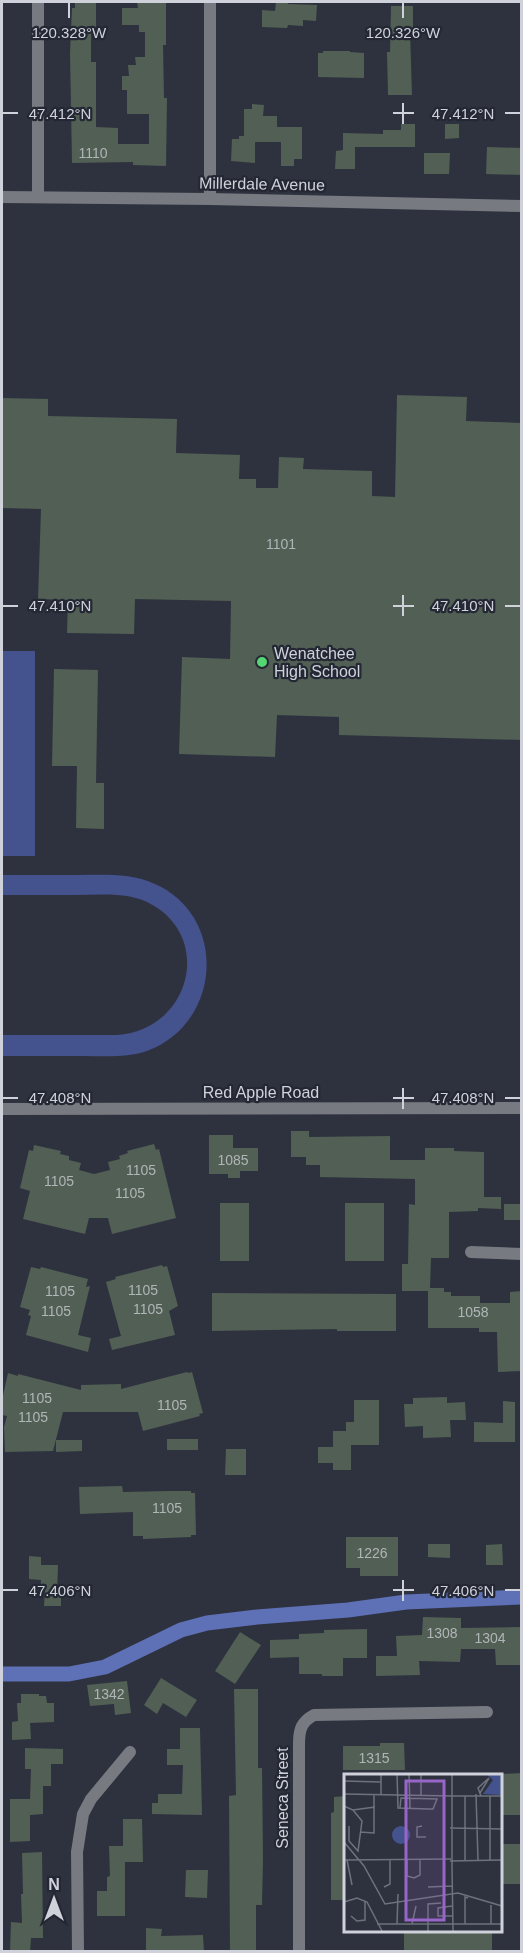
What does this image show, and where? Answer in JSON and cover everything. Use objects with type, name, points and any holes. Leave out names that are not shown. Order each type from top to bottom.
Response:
[{"type":"street","points":[[38,2],[38,197]]},
{"type":"street","points":[[210,2],[210,199]]},
{"type":"street","name":"Millerdale Avenue","points":[[2,197],[522,206]]},
{"type":"street","name":"Red Apple Road","points":[[2,1109],[522,1108]]},
{"type":"street","points":[[471,1252],[522,1254]]},
{"type":"street","name":"Seneca Street","points":[[299,1952],[299,1732],[307,1718],[314,1714],[487,1712]]},
{"type":"street","points":[[78,1952],[77,1852],[83,1814],[91,1800],[130,1752]]},
{"type":"shaded area","points":[[2,651],[35,651],[35,856],[2,856]]},
{"type":"shaded area","points":[[2,875],[127,876],[155,884],[179,900],[195,920],[204,944],[207,970],[202,995],[190,1018],[172,1037],[147,1051],[132,1055],[2,1056],[2,1035],[117,1035],[142,1029],[162,1017],[177,999],[185,979],[187,957],[181,936],[168,917],[147,902],[112,895],[2,895]]},
{"type":"building","points":[[75,2],[96,2],[96,34],[91,34],[91,62],[96,62],[96,127],[118,128],[118,144],[149,144],[149,114],[127,114],[127,90],[122,90],[122,76],[129,76],[128,65],[136,65],[135,57],[145,57],[145,32],[139,32],[139,25],[122,25],[122,8],[138,8],[137,2],[166,2],[166,45],[163,45],[164,98],[167,98],[166,166],[133,165],[133,162],[72,163],[70,53],[72,8],[75,8]]},
{"type":"building","points":[[276,2],[317,5],[316,21],[303,20],[303,26],[288,25],[287,28],[262,27],[262,10],[275,11]]},
{"type":"building","points":[[391,6],[413,6],[413,31],[410,31],[412,95],[388,95],[387,52],[390,52]]},
{"type":"building","points":[[323,51],[364,53],[364,78],[318,77],[318,53],[323,53]]},
{"type":"building","points":[[252,104],[264,105],[263,116],[277,116],[277,127],[302,127],[302,159],[294,159],[294,166],[281,166],[281,142],[255,142],[255,163],[231,161],[232,139],[244,136],[244,109],[252,109]]},
{"type":"building","points":[[401,124],[415,124],[415,147],[355,147],[355,169],[335,169],[336,151],[343,150],[343,133],[383,134],[383,130],[401,130]]},
{"type":"building","points":[[445,124],[459,124],[459,138],[445,139]]},
{"type":"building","points":[[487,147],[522,148],[522,175],[486,174]]},
{"type":"building","points":[[424,153],[450,153],[449,174],[424,174]]},
{"type":"building","name":"Wenatchee High School","points":[[397,395],[467,397],[466,421],[522,423],[522,740],[339,735],[339,717],[277,715],[275,757],[179,754],[182,657],[230,659],[231,601],[135,599],[134,634],[67,633],[68,600],[38,599],[41,509],[2,508],[2,398],[48,399],[48,416],[177,419],[176,453],[240,455],[239,479],[256,479],[256,488],[278,488],[279,457],[304,458],[303,469],[372,471],[372,496],[395,497]]},
{"type":"building","points":[[54,669],[98,670],[96,783],[104,783],[104,829],[76,828],[77,766],[52,766]]},
{"type":"building","points":[[291,1131],[309,1131],[309,1137],[390,1136],[390,1160],[425,1160],[425,1148],[454,1148],[454,1151],[484,1152],[484,1197],[501,1197],[501,1209],[478,1208],[478,1211],[449,1212],[449,1258],[431,1258],[430,1288],[444,1288],[444,1292],[451,1292],[451,1296],[480,1296],[480,1303],[510,1303],[510,1292],[522,1291],[522,1371],[498,1372],[497,1332],[479,1332],[479,1328],[428,1328],[428,1291],[402,1291],[402,1264],[408,1264],[409,1204],[415,1205],[415,1179],[320,1177],[320,1165],[306,1165],[306,1157],[291,1157]]},
{"type":"building","points":[[209,1135],[233,1135],[233,1148],[258,1148],[258,1171],[240,1171],[240,1178],[228,1178],[228,1174],[209,1174]]},
{"type":"building","points":[[154,1144],[156,1150],[159,1149],[176,1218],[112,1234],[108,1218],[89,1218],[85,1234],[23,1219],[30,1191],[20,1188],[29,1150],[33,1151],[34,1145],[61,1151],[60,1154],[69,1156],[69,1160],[81,1163],[79,1170],[94,1174],[110,1170],[108,1162],[120,1159],[119,1156],[128,1153],[127,1151]]},
{"type":"building","points":[[220,1203],[249,1203],[249,1261],[220,1261]]},
{"type":"building","points":[[345,1203],[384,1203],[384,1261],[345,1261]]},
{"type":"building","points":[[504,1204],[522,1204],[522,1220],[504,1220]]},
{"type":"building","points":[[162,1265],[167,1266],[178,1306],[169,1311],[175,1335],[112,1350],[109,1339],[121,1336],[106,1282],[116,1279],[115,1277]]},
{"type":"building","points":[[31,1267],[40,1269],[41,1267],[88,1279],[86,1287],[90,1286],[78,1335],[91,1338],[88,1352],[26,1335],[31,1316],[28,1315],[30,1310],[20,1307]]},
{"type":"building","points":[[212,1293],[396,1294],[396,1331],[337,1331],[337,1329],[212,1331]]},
{"type":"building","points":[[192,1372],[203,1413],[199,1414],[200,1416],[143,1431],[138,1412],[63,1412],[53,1451],[5,1452],[4,1427],[7,1416],[2,1415],[2,1400],[8,1373],[81,1390],[81,1385],[121,1384],[121,1389]]},
{"type":"building","points":[[447,1397],[447,1403],[465,1402],[466,1420],[450,1420],[451,1437],[423,1438],[423,1426],[405,1427],[404,1404],[413,1404],[413,1398]]},
{"type":"building","points":[[354,1400],[379,1400],[379,1445],[351,1445],[351,1470],[333,1470],[333,1463],[318,1463],[318,1447],[333,1447],[333,1431],[346,1431],[346,1422],[354,1422]]},
{"type":"building","points":[[503,1401],[515,1402],[515,1442],[474,1442],[474,1422],[503,1423]]},
{"type":"building","points":[[167,1439],[198,1439],[198,1450],[167,1450]]},
{"type":"building","points":[[56,1440],[82,1440],[82,1451],[56,1452]]},
{"type":"building","points":[[226,1449],[246,1449],[246,1475],[225,1475]]},
{"type":"building","points":[[122,1486],[123,1492],[191,1491],[195,1493],[196,1535],[143,1539],[143,1536],[133,1536],[133,1512],[80,1514],[79,1487]]},
{"type":"building","points":[[346,1537],[398,1537],[398,1576],[360,1576],[360,1568],[346,1568]]},
{"type":"building","points":[[428,1544],[450,1544],[450,1558],[428,1557]]},
{"type":"building","points":[[502,1544],[503,1565],[486,1565],[486,1545]]},
{"type":"building","points":[[29,1556],[41,1557],[41,1565],[58,1565],[57,1594],[61,1594],[61,1606],[44,1606],[45,1591],[40,1591],[41,1580],[29,1579]]},
{"type":"building","points":[[423,1617],[461,1618],[461,1628],[522,1627],[522,1665],[496,1665],[495,1649],[461,1649],[460,1662],[419,1661],[420,1675],[376,1676],[376,1656],[397,1656],[396,1636],[422,1635]]},
{"type":"building","points":[[367,1629],[367,1658],[343,1658],[343,1676],[299,1674],[299,1657],[270,1658],[270,1640],[299,1639],[299,1634],[324,1633],[324,1630]]},
{"type":"building","points":[[240,1632],[261,1645],[235,1684],[215,1671]]},
{"type":"building","points":[[161,1678],[197,1700],[186,1717],[163,1703],[157,1714],[144,1705]]},
{"type":"building","points":[[127,1681],[131,1713],[115,1715],[114,1704],[90,1706],[87,1685]]},
{"type":"building","points":[[234,1689],[258,1689],[258,1768],[262,1768],[263,1859],[262,1905],[256,1905],[256,1952],[230,1952],[229,1796],[236,1795]]},
{"type":"building","points":[[21,1694],[46,1696],[47,1703],[54,1703],[54,1722],[30,1723],[31,1739],[12,1740],[12,1722],[18,1721],[17,1703],[21,1703]]},
{"type":"building","points":[[180,1728],[200,1728],[202,1815],[152,1814],[152,1803],[158,1803],[158,1794],[182,1794],[183,1765],[167,1765],[167,1749],[180,1749]]},
{"type":"building","points":[[380,1743],[404,1743],[405,1770],[343,1770],[343,1746],[380,1746]]},
{"type":"building","points":[[25,1748],[63,1749],[63,1764],[51,1764],[51,1786],[43,1786],[43,1814],[30,1815],[30,1841],[10,1842],[10,1799],[30,1799],[31,1769],[25,1769]]},
{"type":"building","points":[[522,1773],[522,1815],[502,1815],[501,1774]]},
{"type":"building","points":[[344,1796],[344,1900],[331,1900],[331,1813],[334,1812],[334,1797]]},
{"type":"building","points":[[123,1819],[142,1819],[143,1862],[125,1862],[125,1916],[97,1916],[97,1891],[107,1891],[107,1877],[110,1876],[109,1846],[123,1846]]},
{"type":"building","points":[[502,1844],[522,1844],[522,1884],[502,1884]]},
{"type":"building","points":[[42,1852],[43,1938],[31,1938],[30,1952],[10,1952],[11,1922],[22,1923],[22,1853]]},
{"type":"building","points":[[186,1870],[208,1870],[207,1898],[185,1897]]},
{"type":"building","points":[[146,1928],[162,1929],[161,1936],[203,1935],[204,1952],[146,1952]]},
{"type":"building","points":[[492,1932],[492,1952],[404,1952],[404,1933]]},
{"type":"waterway","points":[[2,1674],[69,1674],[105,1667],[181,1630],[207,1623],[348,1610],[406,1602],[522,1597]]},
{"type":"place","name":"Wenatchee High School","points":[[262,662]]}]
